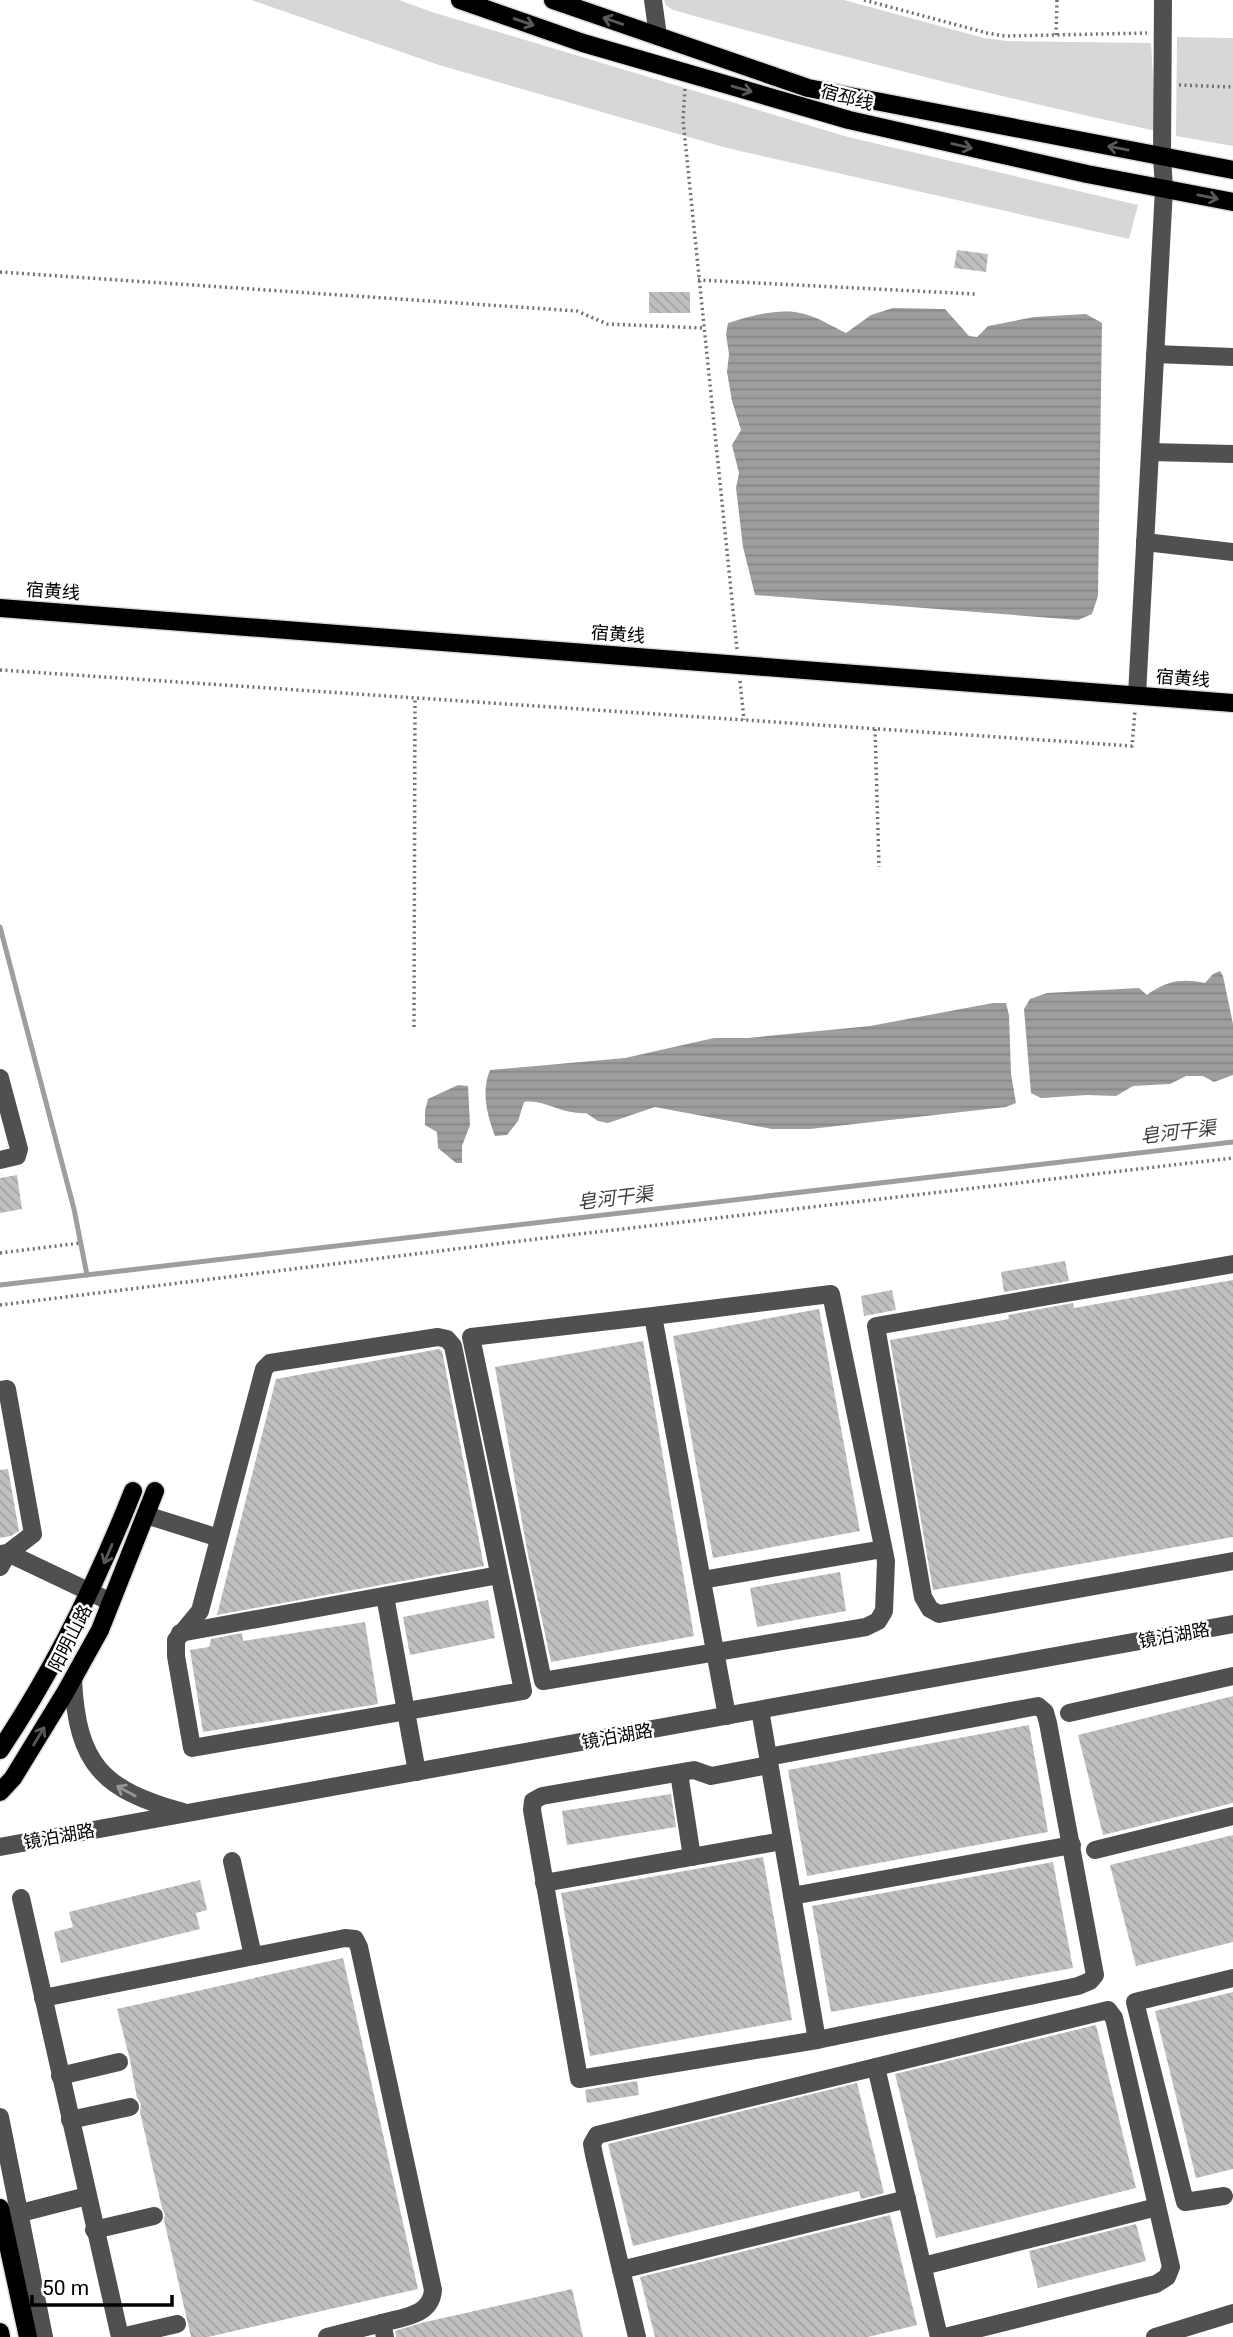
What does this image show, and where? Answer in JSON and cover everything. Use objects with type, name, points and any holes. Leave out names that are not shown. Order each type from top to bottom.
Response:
[{"type":"main road","name":"宿邳线","points":[[460,0],[583,43],[849,120],[1087,174],[1233,202]]},
{"type":"main road","name":"宿邳线","points":[[553,0],[808,88],[1233,170]]},
{"type":"main road","name":"宿黄线","points":[[0,608],[1233,703]]},
{"type":"main road","name":"阳明山路","points":[[0,1750],[55,1659],[90,1594],[133,1491]]},
{"type":"main road","name":"阳明山路","points":[[0,1792],[13,1778],[100,1630],[155,1491]]},
{"type":"main road","points":[[7,2213],[28,2337]]},
{"type":"street","points":[[653,0],[658,36]]},
{"type":"street","points":[[1136,695],[1164,189],[1164,0]]},
{"type":"street","points":[[1155,354],[1233,356]]},
{"type":"street","points":[[1150,452],[1233,454]]},
{"type":"street","points":[[1145,542],[1233,552]]},
{"type":"street","points":[[0,1079],[19,1149],[18,1156],[0,1160]]},
{"type":"street","points":[[1233,1264],[876,1326],[923,1597],[930,1609],[939,1614],[1233,1561]]},
{"type":"street","points":[[831,1294],[883,1549],[886,1598],[884,1611],[878,1621],[866,1628],[543,1681],[471,1337],[653,1316],[831,1294]]},
{"type":"street","points":[[653,1316],[727,1716]]},
{"type":"street","points":[[438,1338],[447,1339],[453,1346],[523,1691],[192,1748],[176,1656],[176,1640],[200,1611],[219,1538],[264,1369],[270,1363],[438,1338]]},
{"type":"street","points":[[0,1390],[7,1389],[33,1534],[3,1558],[111,1602]]},
{"type":"street","points":[[146,1515],[219,1538]]},
{"type":"street","points":[[702,1580],[883,1549]]},
{"type":"street","points":[[180,1633],[499,1575]]},
{"type":"street","points":[[385,1596],[417,1772]]},
{"type":"street","name":"镜泊湖路","points":[[0,1847],[1233,1624]]},
{"type":"street","points":[[1069,1713],[1233,1676]]},
{"type":"street","points":[[72,1679],[76,1722],[94,1765],[109,1781],[125,1791],[150,1802],[190,1813]]},
{"type":"street","points":[[1038,1706],[1045,1712],[1048,1723],[1095,1975],[1090,1981],[817,2040],[579,2079],[531,1810],[533,1801],[542,1796],[679,1773],[694,1770],[711,1776],[768,1761],[1038,1706]]},
{"type":"street","points":[[760,1710],[817,2040]]},
{"type":"street","points":[[679,1773],[692,1857]]},
{"type":"street","points":[[1095,1850],[1233,1816]]},
{"type":"street","points":[[544,1883],[782,1841]]},
{"type":"street","points":[[792,1896],[1072,1845]]},
{"type":"street","points":[[232,1861],[253,1956]]},
{"type":"street","points":[[21,1898],[120,2337],[177,2324]]},
{"type":"street","points":[[43,1998],[345,1938],[355,1939],[359,1947],[433,2290],[432,2300],[421,2312],[383,2330],[327,2337]]},
{"type":"street","points":[[1224,2196],[1185,2202],[1135,2002],[1233,1978]]},
{"type":"street","points":[[637,2337],[594,2155],[592,2144],[597,2135],[1108,2010],[1114,2018],[1171,2267],[1167,2277],[1156,2284],[942,2337],[876,2067]]},
{"type":"street","points":[[60,2076],[118,2063]]},
{"type":"street","points":[[70,2120],[130,2107]]},
{"type":"street","points":[[0,2117],[7,2213],[44,2337]]},
{"type":"street","points":[[7,2213],[87,2196]]},
{"type":"street","points":[[621,2270],[907,2199]]},
{"type":"street","points":[[923,2266],[1157,2207]]},
{"type":"street","points":[[94,2230],[154,2216]]},
{"type":"street","points":[[1155,2337],[1233,2313]]},
{"type":"path","points":[[864,0],[1006,36],[1163,32]]},
{"type":"path","points":[[1056,35],[1057,0]]},
{"type":"path","points":[[686,73],[683,120],[744,720]]},
{"type":"path","points":[[1163,84],[1233,87]]},
{"type":"path","points":[[0,272],[577,311],[607,324],[703,328]]},
{"type":"path","points":[[698,279],[975,294]]},
{"type":"path","points":[[0,670],[1132,746],[1136,695]]},
{"type":"path","points":[[414,1027],[415,698]]},
{"type":"path","points":[[875,729],[879,867]]},
{"type":"path","points":[[0,1305],[1233,1158]]},
{"type":"path","points":[[0,1253],[80,1243]]},
{"type":"shaded area","points":[[251,0],[399,0],[848,137],[1138,205],[1129,239],[727,148],[439,65]]},
{"type":"shaded area","points":[[664,0],[844,0],[984,38],[1007,41],[1151,43],[1156,131],[793,43],[673,10]]},
{"type":"shaded area","points":[[1177,37],[1233,38],[1233,146],[1176,136]]},
{"type":"shaded area","points":[[893,308],[945,309],[969,336],[977,337],[988,326],[1034,317],[1086,314],[1102,323],[1098,596],[1092,614],[1078,620],[755,595],[743,547],[736,488],[739,473],[732,445],[741,430],[727,372],[728,323],[782,311],[812,316],[846,333],[871,315]]},
{"type":"shaded area","points":[[1220,971],[1233,1024],[1233,1075],[1214,1082],[1203,1076],[1186,1076],[1170,1084],[1133,1086],[1116,1096],[1041,1098],[1031,1093],[1024,1009],[1030,999],[1047,993],[1139,988],[1147,995],[1174,982],[1205,983]]},
{"type":"shaded area","points":[[993,1003],[1006,1003],[1009,1015],[1011,1074],[1016,1103],[1006,1107],[810,1129],[772,1129],[655,1107],[608,1123],[598,1121],[586,1113],[524,1102],[518,1121],[507,1135],[495,1136],[488,1111],[486,1086],[490,1070],[625,1058],[714,1038],[748,1038],[870,1026]]},
{"type":"shaded area","points":[[458,1085],[468,1086],[470,1125],[462,1146],[462,1163],[456,1163],[438,1148],[437,1132],[425,1125],[428,1099]]},
{"type":"building","points":[[957,250],[988,254],[986,272],[954,268]]},
{"type":"building","points":[[649,292],[690,292],[690,313],[649,313]]},
{"type":"building","points":[[17,1175],[22,1209],[0,1213],[0,1178]]},
{"type":"building","points":[[1065,1261],[1069,1281],[1004,1292],[1001,1272]]},
{"type":"building","points":[[1233,1280],[1233,1537],[933,1590],[890,1340],[1009,1319],[1008,1315],[1073,1303],[1074,1308]]},
{"type":"building","points":[[892,1290],[896,1310],[864,1316],[861,1296]]},
{"type":"building","points":[[819,1309],[860,1531],[713,1558],[673,1336]]},
{"type":"building","points":[[643,1341],[694,1636],[551,1662],[527,1550],[495,1367]]},
{"type":"building","points":[[439,1349],[442,1351],[484,1566],[217,1615],[276,1379]]},
{"type":"building","points":[[8,1469],[19,1531],[0,1538],[0,1470]]},
{"type":"building","points":[[840,1572],[846,1611],[757,1627],[750,1588]]},
{"type":"building","points":[[488,1600],[495,1638],[410,1655],[403,1617]]},
{"type":"building","points":[[365,1622],[378,1704],[203,1732],[190,1650],[209,1647],[211,1639],[242,1633],[243,1641]]},
{"type":"building","points":[[1233,1696],[1233,1803],[1103,1835],[1078,1735]]},
{"type":"building","points":[[1029,1725],[1048,1832],[807,1876],[788,1770]]},
{"type":"building","points":[[671,1794],[676,1827],[567,1845],[562,1811]]},
{"type":"building","points":[[1233,1835],[1233,1942],[1136,1966],[1110,1865]]},
{"type":"building","points":[[763,1857],[792,2020],[590,2056],[561,1893]]},
{"type":"building","points":[[1053,1862],[1073,1968],[831,2012],[812,1906]]},
{"type":"building","points":[[200,1880],[207,1910],[196,1913],[200,1929],[61,1963],[54,1932],[73,1927],[69,1912]]},
{"type":"building","points":[[343,1958],[418,2289],[208,2337],[191,2337],[140,2112],[141,2104],[137,2098],[117,2009]]},
{"type":"building","points":[[1233,1992],[1233,2169],[1196,2178],[1155,2011]]},
{"type":"building","points":[[1096,2025],[1136,2188],[936,2238],[895,2074]]},
{"type":"building","points":[[637,2081],[639,2095],[587,2103],[585,2090]]},
{"type":"building","points":[[857,2083],[884,2193],[861,2199],[859,2191],[633,2246],[608,2144]]},
{"type":"building","points":[[890,2215],[917,2325],[868,2337],[655,2337],[640,2277]]},
{"type":"building","points":[[1136,2224],[1146,2261],[1038,2288],[1029,2251]]},
{"type":"building","points":[[572,2289],[583,2337],[396,2337],[395,2331],[421,2323]]},
{"type":"waterway","points":[[0,927],[74,1209],[87,1275]]},
{"type":"waterway","name":"皂河干渠","points":[[0,1285],[1233,1142]]}]
